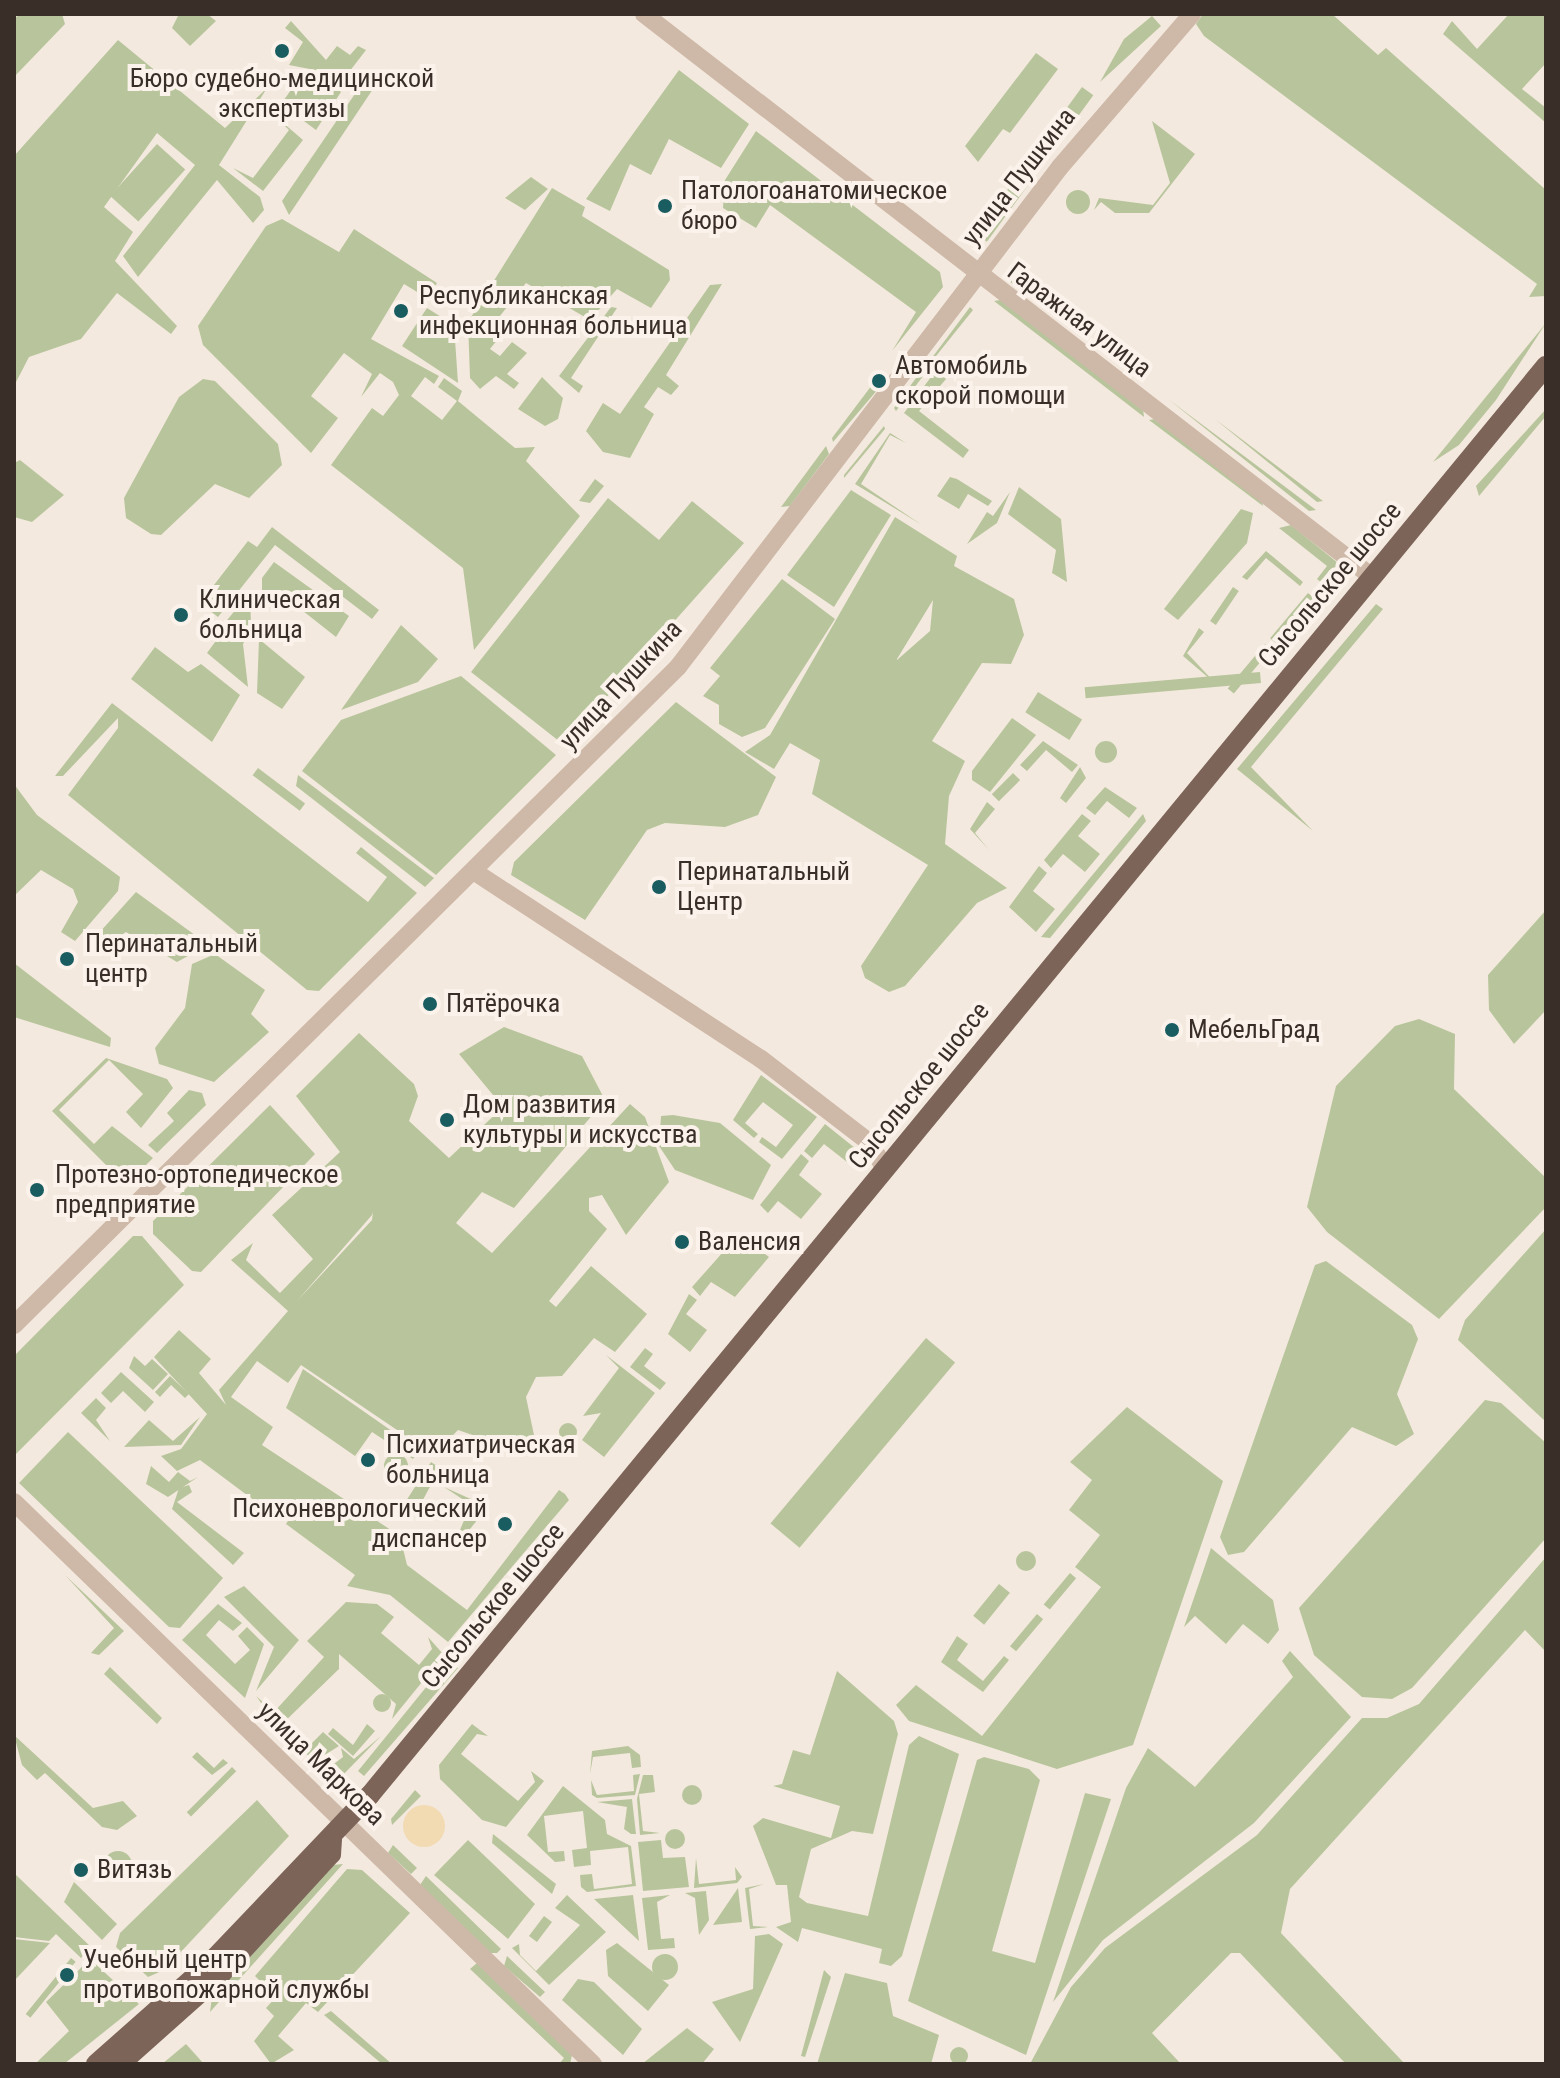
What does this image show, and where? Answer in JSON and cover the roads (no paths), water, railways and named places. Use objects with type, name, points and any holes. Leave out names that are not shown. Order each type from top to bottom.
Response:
[{"type":"main road","name":"Сысольское шоссе","points":[[120,2064],[231,1963],[331,1854],[339,1832],[1546,366]]},
{"type":"main road","name":"Сысольское шоссе","points":[[96,2064],[210,1963],[319,1844],[339,1832]]},
{"type":"street","name":"Гаражная улица","points":[[644,14],[1371,576]]},
{"type":"street","name":"улица Пушкина","points":[[14,1325],[475,872],[678,667],[1113,99],[1192,14]]},
{"type":"street","points":[[475,872],[761,1059],[870,1143],[885,1169]]},
{"type":"street","name":"улица Маркова","points":[[14,1502],[339,1832],[593,2064]]},
{"type":"place","name":"Бюро судебно-медицинской экспертизы","points":[[282,51]]},
{"type":"place","name":"Патологоанатомическое бюро","points":[[665,206]]},
{"type":"place","name":"Республиканская инфекционная больница","points":[[401,311]]},
{"type":"place","name":"Автомобиль скорой помощи","points":[[879,381]]},
{"type":"place","name":"Клиническая больница","points":[[181,615]]},
{"type":"place","name":"Перинатальный Центр","points":[[659,887]]},
{"type":"place","name":"Перинатальный центр","points":[[67,959]]},
{"type":"place","name":"Пятёрочка","points":[[430,1004]]},
{"type":"place","name":"МебельГрад","points":[[1172,1030]]},
{"type":"place","name":"Дом развития культуры и искусства","points":[[447,1120]]},
{"type":"place","name":"Протезно-ортопедическое предприятие","points":[[37,1190]]},
{"type":"place","name":"Валенсия","points":[[682,1242]]},
{"type":"place","name":"Психиатрическая больница","points":[[368,1460]]},
{"type":"place","name":"Психоневрологический диспансер","points":[[505,1524]]},
{"type":"place","name":"Витязь","points":[[81,1870]]},
{"type":"place","name":"Учебный центр противопожарной службы","points":[[67,1975]]}]
